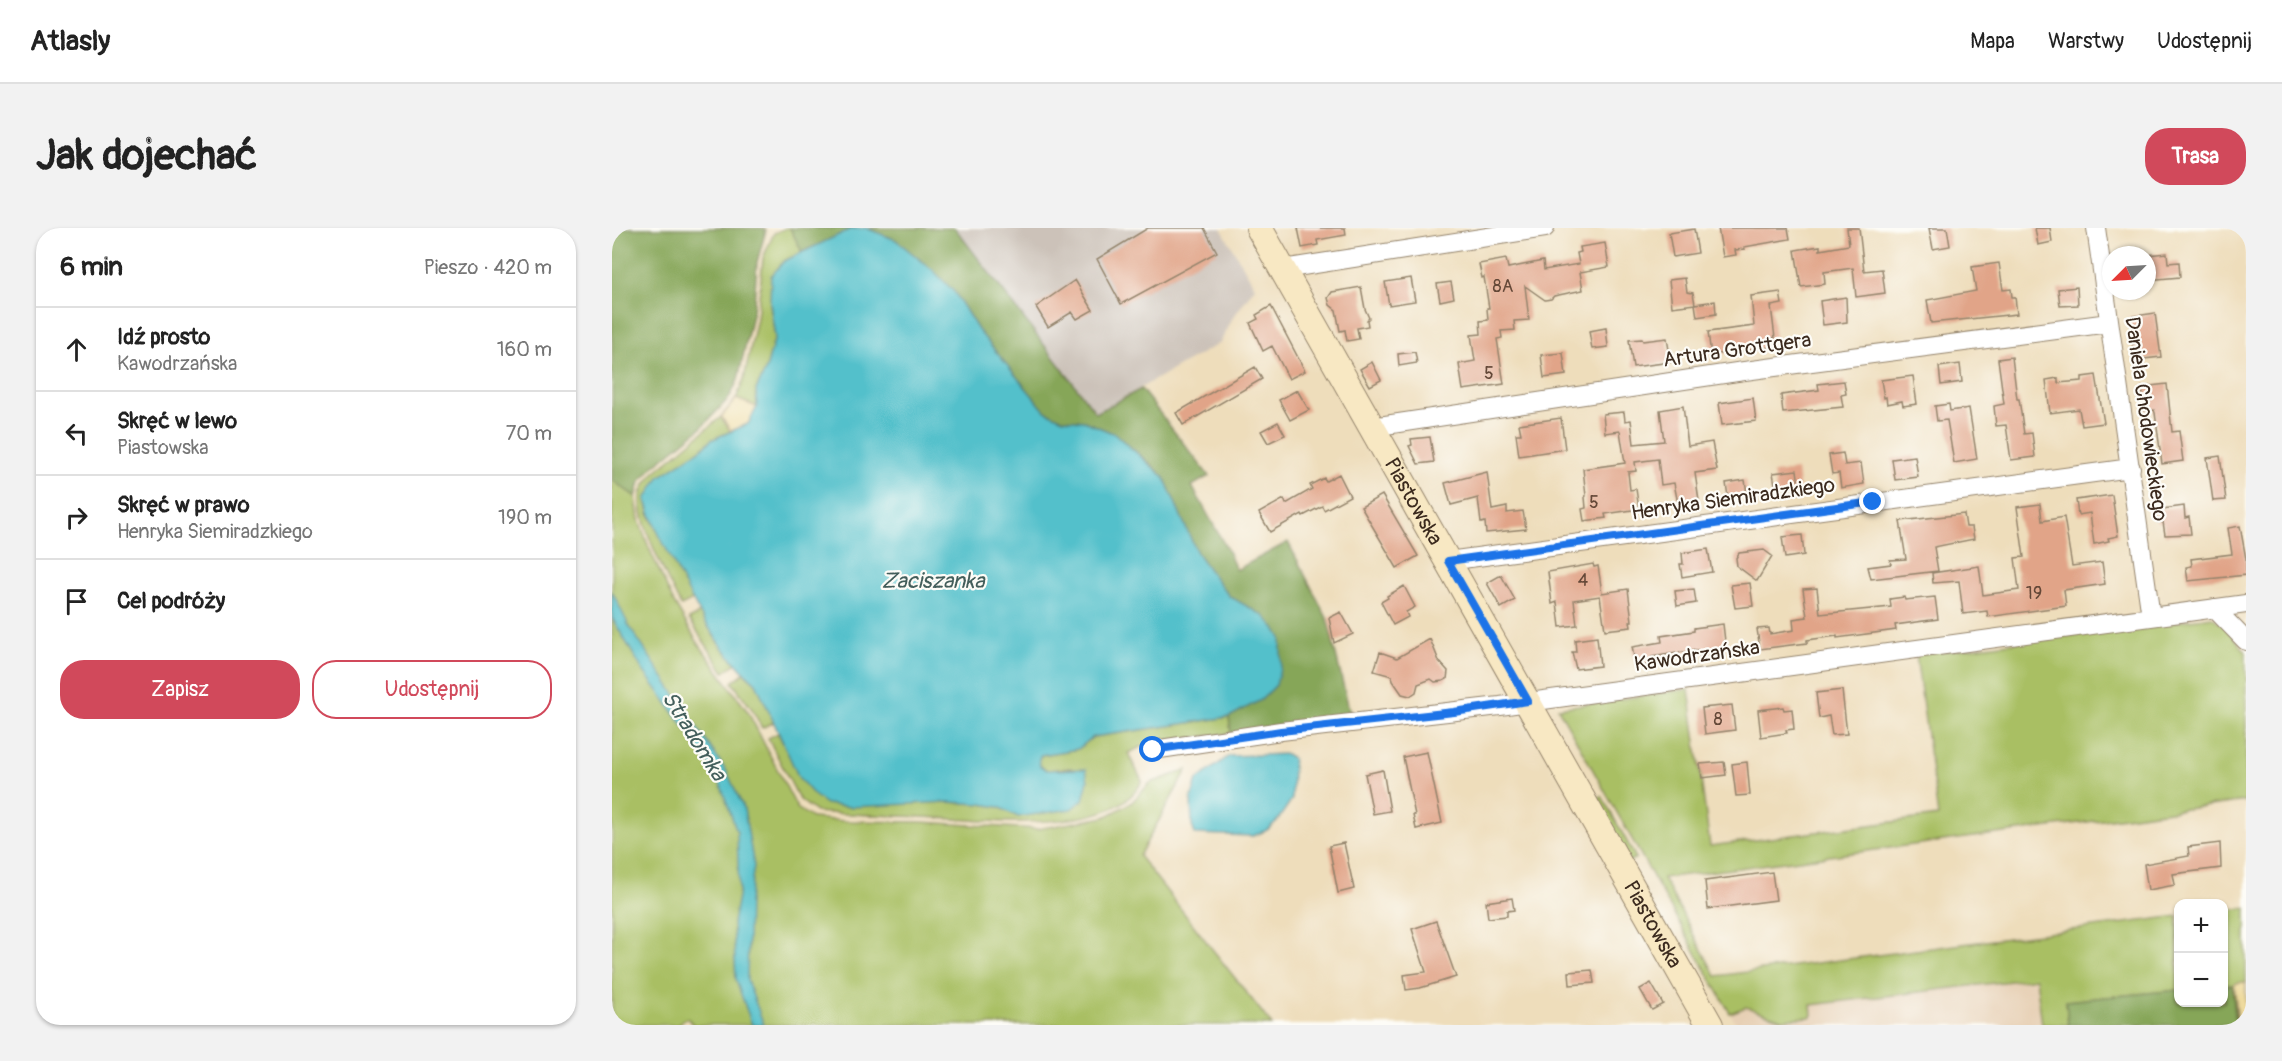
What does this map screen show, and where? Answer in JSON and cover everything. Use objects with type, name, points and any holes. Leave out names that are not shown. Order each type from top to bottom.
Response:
[{"type":"street","name":"Piastowska","points":[[1259,228],[1710,1025]]},
{"type":"street","points":[[1283,269],[1545,228]]},
{"type":"street","name":"Daniela Chodowieckiego","points":[[2096,228],[2151,617]]},
{"type":"street","name":"Artura Grottgera","points":[[1372,426],[1737,372],[2109,323]]},
{"type":"street","name":"Henryka Siemiradzkiego","points":[[1448,561],[2131,468]]},
{"type":"street","name":"Kawodrzańska","points":[[1153,750],[1281,731],[1454,712],[2246,604]]},
{"type":"street","points":[[2214,608],[2246,641]]},
{"type":"shaded area","points":[[955,228],[1221,228],[1255,287],[1232,319],[1220,343],[1096,413]]},
{"type":"shaded area","points":[[2036,934],[2047,1025],[1737,1025],[1710,977]]},
{"type":"green space","points":[[612,228],[761,228],[766,230],[757,262],[754,305],[738,380],[729,398],[702,427],[654,466],[640,482],[636,497],[612,480]]},
{"type":"green space","points":[[790,228],[802,252],[784,261],[770,303],[775,337],[766,369],[756,390],[757,407],[736,399],[744,379],[757,318],[763,258],[774,233]]},
{"type":"green space","points":[[790,228],[855,228],[802,252]]},
{"type":"green space","points":[[866,228],[955,228],[1096,413],[1141,389],[1209,476],[1192,486],[1236,570],[1288,542],[1327,618],[1352,721],[1231,733],[1229,717],[1261,700],[1276,685],[1264,616],[1229,596],[1212,574],[1197,553],[1164,477],[1115,434],[1084,421],[1063,419],[1045,411],[978,330],[955,293],[896,240]]},
{"type":"green space","points":[[721,417],[731,431],[711,440],[646,499],[650,516],[693,600],[681,606],[649,536],[641,508],[641,496],[646,483],[655,472]]},
{"type":"green space","points":[[612,480],[636,497],[639,520],[673,601],[696,640],[748,712],[797,808],[812,818],[1037,829],[1105,817],[1131,803],[1150,783],[1187,770],[1139,856],[1272,1025],[694,1025],[688,1019],[684,1019],[678,1025],[612,1025]]},
{"type":"green space","points":[[700,613],[717,641],[736,663],[724,672],[689,619]]},
{"type":"green space","points":[[2212,617],[2225,626],[2246,652],[2246,801],[1663,878],[1716,976],[2174,917],[2174,990],[2066,1001],[2068,1025],[2042,1025],[2036,978],[1811,1005],[1812,1015],[1810,1017],[1782,1019],[1746,1007],[1730,1013],[1558,708],[1689,689],[1710,846],[1938,816],[1916,655]]},
{"type":"green space","points":[[744,673],[756,683],[774,722],[762,728],[752,709],[732,682]]},
{"type":"green space","points":[[1229,717],[1231,733],[1150,743],[1128,753],[1142,781],[1127,799],[1104,811],[1041,822],[816,812],[799,799],[768,738],[778,733],[789,755],[948,802],[999,807],[1018,817],[1038,813],[1071,768],[1047,770],[1040,766],[1041,755],[1078,749],[1093,737]]},
{"type":"green space","points":[[1602,796],[1636,858],[1628,862],[1593,800]]},
{"type":"green space","points":[[2246,908],[2246,982],[2234,984],[2238,1025],[2236,1025],[2232,985],[2228,986],[2228,910]]},
{"type":"green space","points":[[2232,985],[2236,1025],[2068,1025],[2066,1001],[2174,990],[2174,1007],[2228,1007],[2228,986]]},
{"type":"sand","points":[[736,399],[757,407],[748,424],[731,431],[721,417]]},
{"type":"sand","points":[[2246,982],[2246,1025],[2238,1025],[2234,983]]},
{"type":"water","name":"Zaciszanka","points":[[866,228],[896,240],[934,271],[955,293],[978,330],[1045,411],[1063,419],[1084,421],[1115,434],[1164,477],[1197,553],[1212,574],[1229,596],[1264,616],[1281,638],[1281,665],[1276,685],[1261,700],[1229,717],[1093,737],[1078,749],[1041,755],[1040,766],[1047,770],[1086,769],[1088,781],[1083,800],[1071,809],[1018,817],[999,807],[981,804],[948,802],[851,807],[826,804],[814,795],[799,778],[756,683],[729,656],[697,609],[660,537],[651,514],[646,499],[659,477],[703,448],[711,440],[748,424],[757,407],[756,390],[766,369],[775,337],[770,303],[771,276],[784,261],[851,229]]},
{"type":"water","name":"Stradomka","points":[[612,591],[629,626],[727,772],[744,809],[754,866],[749,901],[747,980],[764,1025],[752,1025],[736,980],[733,923],[739,891],[737,832],[720,783],[691,736],[642,669],[612,618]]},
{"type":"water","points":[[1287,754],[1293,759],[1292,799],[1278,820],[1267,830],[1253,836],[1195,834],[1192,826],[1191,799],[1197,780],[1229,756]]},
{"type":"building","points":[[1148,228],[1204,228],[1217,252],[1121,304],[1097,259]]},
{"type":"building","points":[[1298,228],[1345,228],[1346,235],[1317,240],[1318,245],[1302,248]]},
{"type":"building","points":[[1718,228],[1788,228],[1790,239],[1744,247],[1745,249],[1735,250],[1736,255],[1723,257]]},
{"type":"building","points":[[1847,228],[1859,228],[1864,271],[1882,269],[1885,293],[1856,297],[1853,268],[1824,272],[1825,284],[1801,287],[1795,250],[1820,246],[1820,250],[1849,245]]},
{"type":"building","points":[[1929,228],[1947,228],[1950,246],[1933,249]]},
{"type":"building","points":[[2035,228],[2050,228],[2052,242],[2038,245]]},
{"type":"building","points":[[1694,229],[1698,253],[1673,257],[1669,233]]},
{"type":"building","points":[[1605,243],[1609,267],[1580,272],[1583,290],[1545,300],[1525,286],[1529,320],[1514,321],[1515,330],[1501,331],[1502,338],[1497,339],[1504,384],[1463,390],[1459,364],[1475,361],[1471,335],[1481,334],[1480,321],[1488,320],[1487,308],[1489,308],[1484,277],[1482,278],[1479,264],[1506,259],[1508,268],[1543,261],[1544,270],[1579,264],[1577,253],[1581,252],[1580,247]]},
{"type":"building","points":[[2167,253],[2168,263],[2179,262],[2180,277],[2156,279],[2156,254]]},
{"type":"building","points":[[1999,263],[2003,290],[2011,289],[2012,297],[2015,297],[2017,314],[1931,323],[1927,300],[1976,291],[1972,267]]},
{"type":"building","points":[[1411,278],[1415,301],[1389,305],[1385,282]]},
{"type":"building","points":[[1685,278],[1687,292],[1693,293],[1695,304],[1672,307],[1669,280]]},
{"type":"building","points":[[1075,280],[1093,310],[1077,319],[1072,312],[1048,327],[1036,307]]},
{"type":"building","points":[[1451,282],[1454,298],[1440,301],[1437,284]]},
{"type":"building","points":[[1361,287],[1369,318],[1368,326],[1357,328],[1359,339],[1347,341],[1345,330],[1340,331],[1336,310],[1330,305],[1328,298],[1332,292]]},
{"type":"building","points":[[2077,287],[2078,305],[2060,306],[2058,289]]},
{"type":"building","points":[[1780,292],[1782,304],[1771,306],[1775,338],[1770,338],[1771,347],[1711,355],[1708,332],[1754,326],[1751,296]]},
{"type":"building","points":[[1846,297],[1847,322],[1823,325],[1820,301]]},
{"type":"building","points":[[1715,301],[1716,314],[1697,317],[1695,304]]},
{"type":"building","points":[[1271,306],[1305,371],[1289,379],[1272,346],[1263,351],[1250,323],[1258,319],[1256,315]]},
{"type":"building","points":[[2155,313],[2161,357],[2135,360],[2129,317]]},
{"type":"building","points":[[1606,328],[1608,347],[1592,349],[1589,331]]},
{"type":"building","points":[[1667,338],[1671,362],[1633,367],[1629,340]]},
{"type":"building","points":[[1415,352],[1417,363],[1399,366],[1398,354]]},
{"type":"building","points":[[1563,353],[1566,375],[1544,378],[1541,355]]},
{"type":"building","points":[[2012,357],[2024,434],[2032,433],[2035,457],[2011,460],[2006,425],[1996,426],[1994,406],[2004,404],[1998,359]]},
{"type":"building","points":[[1372,362],[1381,380],[1370,386],[1360,369]]},
{"type":"building","points":[[1960,364],[1962,382],[1941,385],[1939,367]]},
{"type":"building","points":[[1255,367],[1262,379],[1183,425],[1176,413]]},
{"type":"building","points":[[2096,375],[2104,423],[2082,426],[2079,409],[2050,413],[2046,380],[2058,378],[2058,383],[2082,381],[2082,377]]},
{"type":"building","points":[[1913,376],[1917,404],[1903,406],[1902,401],[1887,404],[1881,380]]},
{"type":"building","points":[[1844,381],[1846,394],[1841,395],[1843,407],[1783,413],[1781,395],[1819,390],[1818,384]]},
{"type":"building","points":[[2167,384],[2172,432],[2179,431],[2183,461],[2162,464],[2155,413],[2154,410],[2145,411],[2142,387]]},
{"type":"building","points":[[1297,390],[1309,410],[1290,420],[1279,400]]},
{"type":"building","points":[[1753,398],[1756,421],[1722,425],[1719,403]]},
{"type":"building","points":[[1949,404],[1950,411],[1969,408],[1977,459],[1954,463],[1947,420],[1937,421],[1935,406]]},
{"type":"building","points":[[1683,406],[1688,446],[1712,442],[1717,470],[1695,473],[1699,501],[1678,504],[1674,483],[1661,485],[1658,459],[1635,462],[1636,471],[1628,472],[1630,490],[1636,489],[1639,509],[1605,514],[1606,518],[1584,521],[1582,509],[1586,508],[1586,496],[1583,469],[1625,463],[1620,431],[1605,433],[1603,414],[1624,412],[1625,421],[1631,420],[1634,444],[1664,441],[1660,410]]},
{"type":"building","points":[[1561,418],[1565,449],[1519,456],[1516,434],[1521,434],[1519,424]]},
{"type":"building","points":[[1278,422],[1285,435],[1268,443],[1261,431]]},
{"type":"building","points":[[1430,437],[1434,462],[1418,464],[1409,446],[1412,445],[1411,439]]},
{"type":"building","points":[[1843,453],[1845,465],[1861,463],[1864,484],[1841,488],[1839,473],[1832,474],[1829,455]]},
{"type":"building","points":[[1915,456],[1918,477],[1895,480],[1892,459]]},
{"type":"building","points":[[2220,456],[2226,500],[2213,501],[2207,458]]},
{"type":"building","points":[[1797,470],[1800,493],[1777,496],[1773,473]]},
{"type":"building","points":[[1487,472],[1492,510],[1507,507],[1507,513],[1523,511],[1526,529],[1486,533],[1485,522],[1481,523],[1478,498],[1451,505],[1445,483]]},
{"type":"building","points":[[1339,474],[1350,496],[1324,510],[1322,506],[1303,516],[1302,514],[1270,532],[1259,513],[1284,499],[1286,504],[1312,489],[1310,485],[1324,478],[1326,481]]},
{"type":"building","points":[[1745,480],[1747,494],[1728,497],[1726,483]]},
{"type":"building","points":[[1382,495],[1418,556],[1397,568],[1361,507]]},
{"type":"building","points":[[2112,495],[2118,536],[2108,538],[2109,541],[2094,544],[2090,513],[2078,515],[2076,500]]},
{"type":"building","points":[[2040,504],[2042,521],[2064,517],[2072,566],[2102,562],[2105,584],[2064,590],[2066,606],[1988,617],[1987,611],[1963,614],[1959,581],[1933,583],[1932,573],[1979,566],[1983,595],[2019,590],[2015,558],[2024,557],[2017,507]]},
{"type":"building","points":[[2184,506],[2185,518],[2189,517],[2191,534],[2165,535],[2163,522],[2157,522],[2155,510]]},
{"type":"building","points":[[1964,514],[1966,527],[1972,527],[1974,539],[1934,547],[1938,571],[1871,579],[1868,567],[1891,564],[1890,560],[1906,559],[1900,521]]},
{"type":"building","points":[[2240,526],[2246,559],[2246,575],[2188,581],[2186,567],[2192,566],[2191,559],[2232,554],[2228,528]]},
{"type":"building","points":[[1802,535],[1804,555],[1785,558],[1782,537]]},
{"type":"building","points":[[1708,549],[1712,572],[1682,577],[1680,564],[1683,564],[1682,553]]},
{"type":"building","points":[[1764,550],[1772,556],[1757,581],[1737,566],[1736,558],[1739,553]]},
{"type":"building","points":[[1593,564],[1594,567],[1598,566],[1602,593],[1628,589],[1631,627],[1605,630],[1600,596],[1574,600],[1577,625],[1560,627],[1557,602],[1552,604],[1548,572]]},
{"type":"building","points":[[1501,575],[1515,600],[1501,608],[1487,583]]},
{"type":"building","points":[[1750,583],[1753,606],[1735,608],[1731,585]]},
{"type":"building","points":[[1404,586],[1415,607],[1406,612],[1408,617],[1393,625],[1381,602]]},
{"type":"building","points":[[1817,588],[1820,614],[1891,607],[1890,599],[1935,597],[1938,619],[1895,625],[1896,630],[1807,640],[1807,643],[1760,649],[1757,629],[1769,628],[1770,634],[1794,630],[1793,619],[1807,617],[1803,589]]},
{"type":"building","points":[[1694,589],[1696,603],[1677,606],[1675,591]]},
{"type":"building","points":[[1341,612],[1353,634],[1334,643],[1329,618]]},
{"type":"building","points":[[1723,624],[1726,650],[1697,654],[1697,650],[1652,657],[1653,664],[1636,667],[1632,647],[1662,642],[1661,636]]},
{"type":"building","points":[[1597,637],[1600,666],[1576,669],[1572,652],[1576,652],[1575,640]]},
{"type":"building","points":[[1430,639],[1439,661],[1448,671],[1447,679],[1435,682],[1431,679],[1418,684],[1416,692],[1410,696],[1402,694],[1392,676],[1374,671],[1380,652],[1397,658]]},
{"type":"building","points":[[1842,690],[1847,734],[1832,735],[1829,716],[1819,718],[1816,693]]},
{"type":"building","points":[[1732,705],[1735,730],[1705,734],[1702,708]]},
{"type":"building","points":[[1783,707],[1784,710],[1792,709],[1794,729],[1786,730],[1787,733],[1761,737],[1758,710]]},
{"type":"building","points":[[1427,752],[1442,823],[1416,829],[1403,757]]},
{"type":"building","points":[[1724,762],[1726,775],[1702,778],[1700,764]]},
{"type":"building","points":[[1747,762],[1750,795],[1736,796],[1732,764]]},
{"type":"building","points":[[1383,770],[1390,811],[1373,814],[1365,774]]},
{"type":"building","points":[[1344,843],[1354,889],[1338,893],[1329,846]]},
{"type":"building","points":[[2220,843],[2221,868],[2173,874],[2175,885],[2148,890],[2144,864],[2189,856],[2188,847]]},
{"type":"building","points":[[1772,872],[1776,900],[1708,909],[1705,881]]},
{"type":"building","points":[[1512,898],[1514,910],[1507,911],[1507,916],[1488,918],[1486,902]]},
{"type":"building","points":[[1436,921],[1456,977],[1406,990],[1404,975],[1426,972],[1412,929]]},
{"type":"building","points":[[1592,970],[1594,983],[1570,985],[1569,972]]},
{"type":"building","points":[[1651,983],[1663,1004],[1652,1010],[1640,989]]},
{"type":"route","points":[[1153,750],[1281,731],[1348,725],[1528,701],[1448,561],[1873,502]]}]
